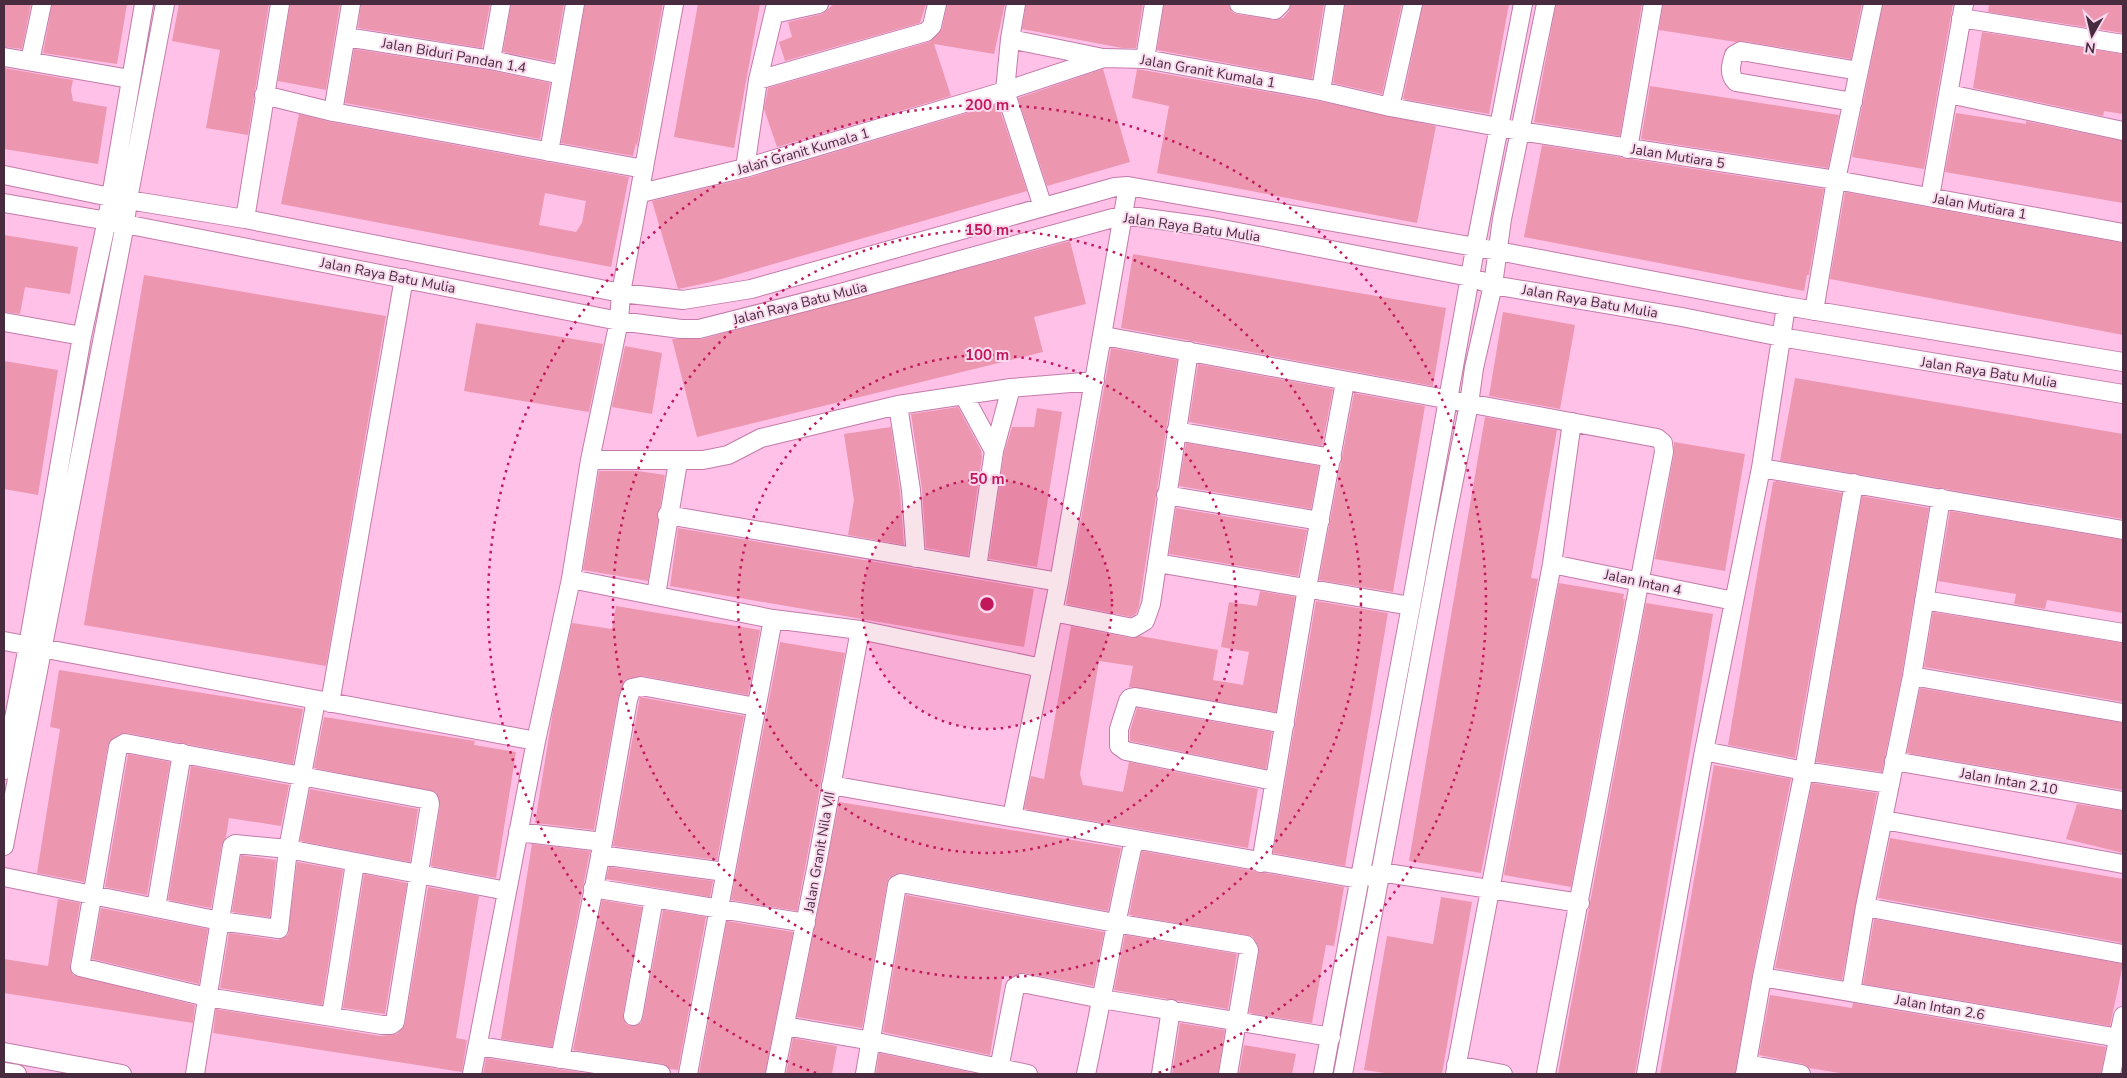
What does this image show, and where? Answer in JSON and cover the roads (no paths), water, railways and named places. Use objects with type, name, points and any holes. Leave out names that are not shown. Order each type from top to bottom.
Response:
[{"type":"street","points":[[30,61],[42,4]]},
{"type":"street","points":[[4,846],[36,647],[82,336],[107,220],[144,4]]},
{"type":"street","points":[[4,770],[7,738],[36,647],[125,224],[128,198],[165,4]]},
{"type":"street","points":[[245,219],[280,4]]},
{"type":"street","points":[[333,112],[351,4]]},
{"type":"street","points":[[491,60],[501,4]]},
{"type":"street","points":[[549,152],[575,4]]},
{"type":"street","points":[[472,1074],[536,741],[571,580],[590,460],[619,321],[622,293],[674,4]]},
{"type":"street","points":[[745,168],[758,80],[775,9],[819,4]]},
{"type":"street","points":[[758,80],[926,32],[932,26],[938,4]]},
{"type":"street","points":[[1016,4],[1010,39],[1005,91],[1043,207]]},
{"type":"street","points":[[1145,59],[1154,4]]},
{"type":"street","points":[[1239,4],[1269,10],[1275,10],[1280,4]]},
{"type":"street","points":[[1321,91],[1336,4]]},
{"type":"street","points":[[1390,107],[1413,4]]},
{"type":"street","points":[[1324,1074],[1475,249],[1523,4]]},
{"type":"street","points":[[1343,1074],[1469,404],[1474,368],[1493,285],[1520,131],[1546,4]]},
{"type":"street","points":[[1628,149],[1653,4]]},
{"type":"street","points":[[1814,311],[1836,180],[1872,4]]},
{"type":"street","points":[[1930,197],[1962,11],[2123,44]]},
{"type":"street","name":"Jalan Biduri Pandan 1.4","points":[[346,37],[491,60],[562,75]]},
{"type":"street","points":[[1010,39],[1104,58]]},
{"type":"street","points":[[1852,102],[1736,82],[1732,78],[1730,66],[1734,54],[1741,50],[1859,71]]},
{"type":"street","points":[[4,57],[130,79]]},
{"type":"street","name":"Jalan Granit Kumala 1","points":[[641,193],[745,168],[1005,91],[1104,58],[1145,59],[1321,91],[1390,107],[1520,131]]},
{"type":"street","points":[[1948,94],[2123,131]]},
{"type":"street","points":[[264,95],[333,112],[644,169]]},
{"type":"street","name":"Jalan Mutiara 5","points":[[1520,131],[1836,180]]},
{"type":"street","points":[[4,175],[110,197],[128,198],[245,219],[622,293],[683,300],[751,289],[1115,187],[1128,186],[1475,249],[1498,251],[1814,311],[2123,362]]},
{"type":"street","name":"Jalan Mutiara 1","points":[[1836,180],[2123,233]]},
{"type":"street","points":[[1012,817],[1059,582],[1104,336],[1128,186]]},
{"type":"street","name":"Jalan Raya Batu Mulia","points":[[4,203],[107,220],[619,321],[681,329],[699,329],[844,292],[1124,214],[1212,227],[1470,278],[1493,285],[1682,317],[1781,337],[2123,394]]},
{"type":"street","points":[[4,877],[220,921],[279,929],[288,849],[301,775],[323,701],[404,278]]},
{"type":"street","points":[[1646,1074],[1704,751],[1761,468],[1786,306]]},
{"type":"street","points":[[4,322],[82,336]]},
{"type":"street","points":[[1104,336],[1345,382],[1658,438],[1663,443],[1664,452],[1640,582],[1546,1074]]},
{"type":"street","points":[[1053,612],[1133,628],[1141,625],[1149,613],[1189,352]]},
{"type":"street","points":[[590,460],[678,462],[703,460],[728,454],[761,438],[898,405],[1011,388],[1095,381]]},
{"type":"street","points":[[1261,863],[1307,588],[1345,382]]},
{"type":"street","points":[[978,568],[994,451],[1011,388]]},
{"type":"street","points":[[964,396],[994,451]]},
{"type":"street","points":[[898,405],[911,490],[916,558]]},
{"type":"street","points":[[1503,1074],[1456,1070],[1488,888],[1552,564],[1572,422]]},
{"type":"street","points":[[1176,431],[1332,458]]},
{"type":"street","points":[[656,595],[667,515],[678,462]]},
{"type":"street","points":[[1761,468],[2123,530]]},
{"type":"street","points":[[1801,1074],[1746,1069],[1762,977],[1804,771],[1854,483]]},
{"type":"street","points":[[1166,495],[1320,520]]},
{"type":"street","points":[[1851,992],[1865,908],[1912,676],[1941,498]]},
{"type":"street","points":[[667,515],[1059,582]]},
{"type":"street","points":[[1157,562],[1411,606]]},
{"type":"street","name":"Jalan Intan 4","points":[[1552,564],[1566,565],[1734,601]]},
{"type":"street","points":[[571,580],[773,619],[860,630],[1042,668]]},
{"type":"street","points":[[1924,600],[2123,634]]},
{"type":"street","points":[[688,1074],[717,909],[773,619]]},
{"type":"street","name":"Jalan Granit Nila VII","points":[[775,1074],[806,924],[860,630]]},
{"type":"street","points":[[4,641],[536,741]]},
{"type":"street","points":[[1912,676],[2123,713]]},
{"type":"street","points":[[560,1060],[628,700],[632,688],[641,686],[756,706]]},
{"type":"street","points":[[1274,781],[1126,751],[1120,746],[1119,729],[1130,698],[1135,697],[1285,724]]},
{"type":"street","points":[[129,743],[182,753],[428,799],[430,804],[420,874],[395,1022],[391,1025],[382,1025],[207,997],[80,967],[118,747],[129,743]]},
{"type":"street","points":[[1704,751],[1804,771],[1890,784]]},
{"type":"street","points":[[156,908],[182,753]]},
{"type":"street","name":"Jalan Intan 2.10","points":[[1894,761],[2123,801]]},
{"type":"street","points":[[831,785],[1359,879],[1380,872],[1580,903]]},
{"type":"street","points":[[1884,820],[2123,864]]},
{"type":"street","points":[[518,832],[725,872]]},
{"type":"street","points":[[1086,1074],[1102,999],[1114,923],[1134,840]]},
{"type":"street","points":[[195,1074],[232,846],[240,844],[288,849],[507,891]]},
{"type":"street","points":[[331,1016],[355,863]]},
{"type":"street","points":[[865,1074],[897,885],[899,884],[1246,945],[1249,950],[1228,1074]]},
{"type":"street","points":[[593,888],[806,924]]},
{"type":"street","points":[[633,1016],[654,898]]},
{"type":"street","points":[[1865,908],[2123,954]]},
{"type":"street","name":"Jalan Intan 2.6","points":[[1762,977],[2119,1038]]},
{"type":"street","points":[[999,1071],[1017,985],[1022,983],[1102,999],[1331,1037]]},
{"type":"street","points":[[1161,1074],[1171,1009]]},
{"type":"street","points":[[2111,1074],[2123,1016]]},
{"type":"street","points":[[785,1026],[872,1041],[999,1071],[1028,1074]]},
{"type":"street","points":[[478,1046],[661,1074]]},
{"type":"street","points":[[4,1052],[122,1074]]},
{"type":"street","points":[[4,1072],[17,1074]]}]
